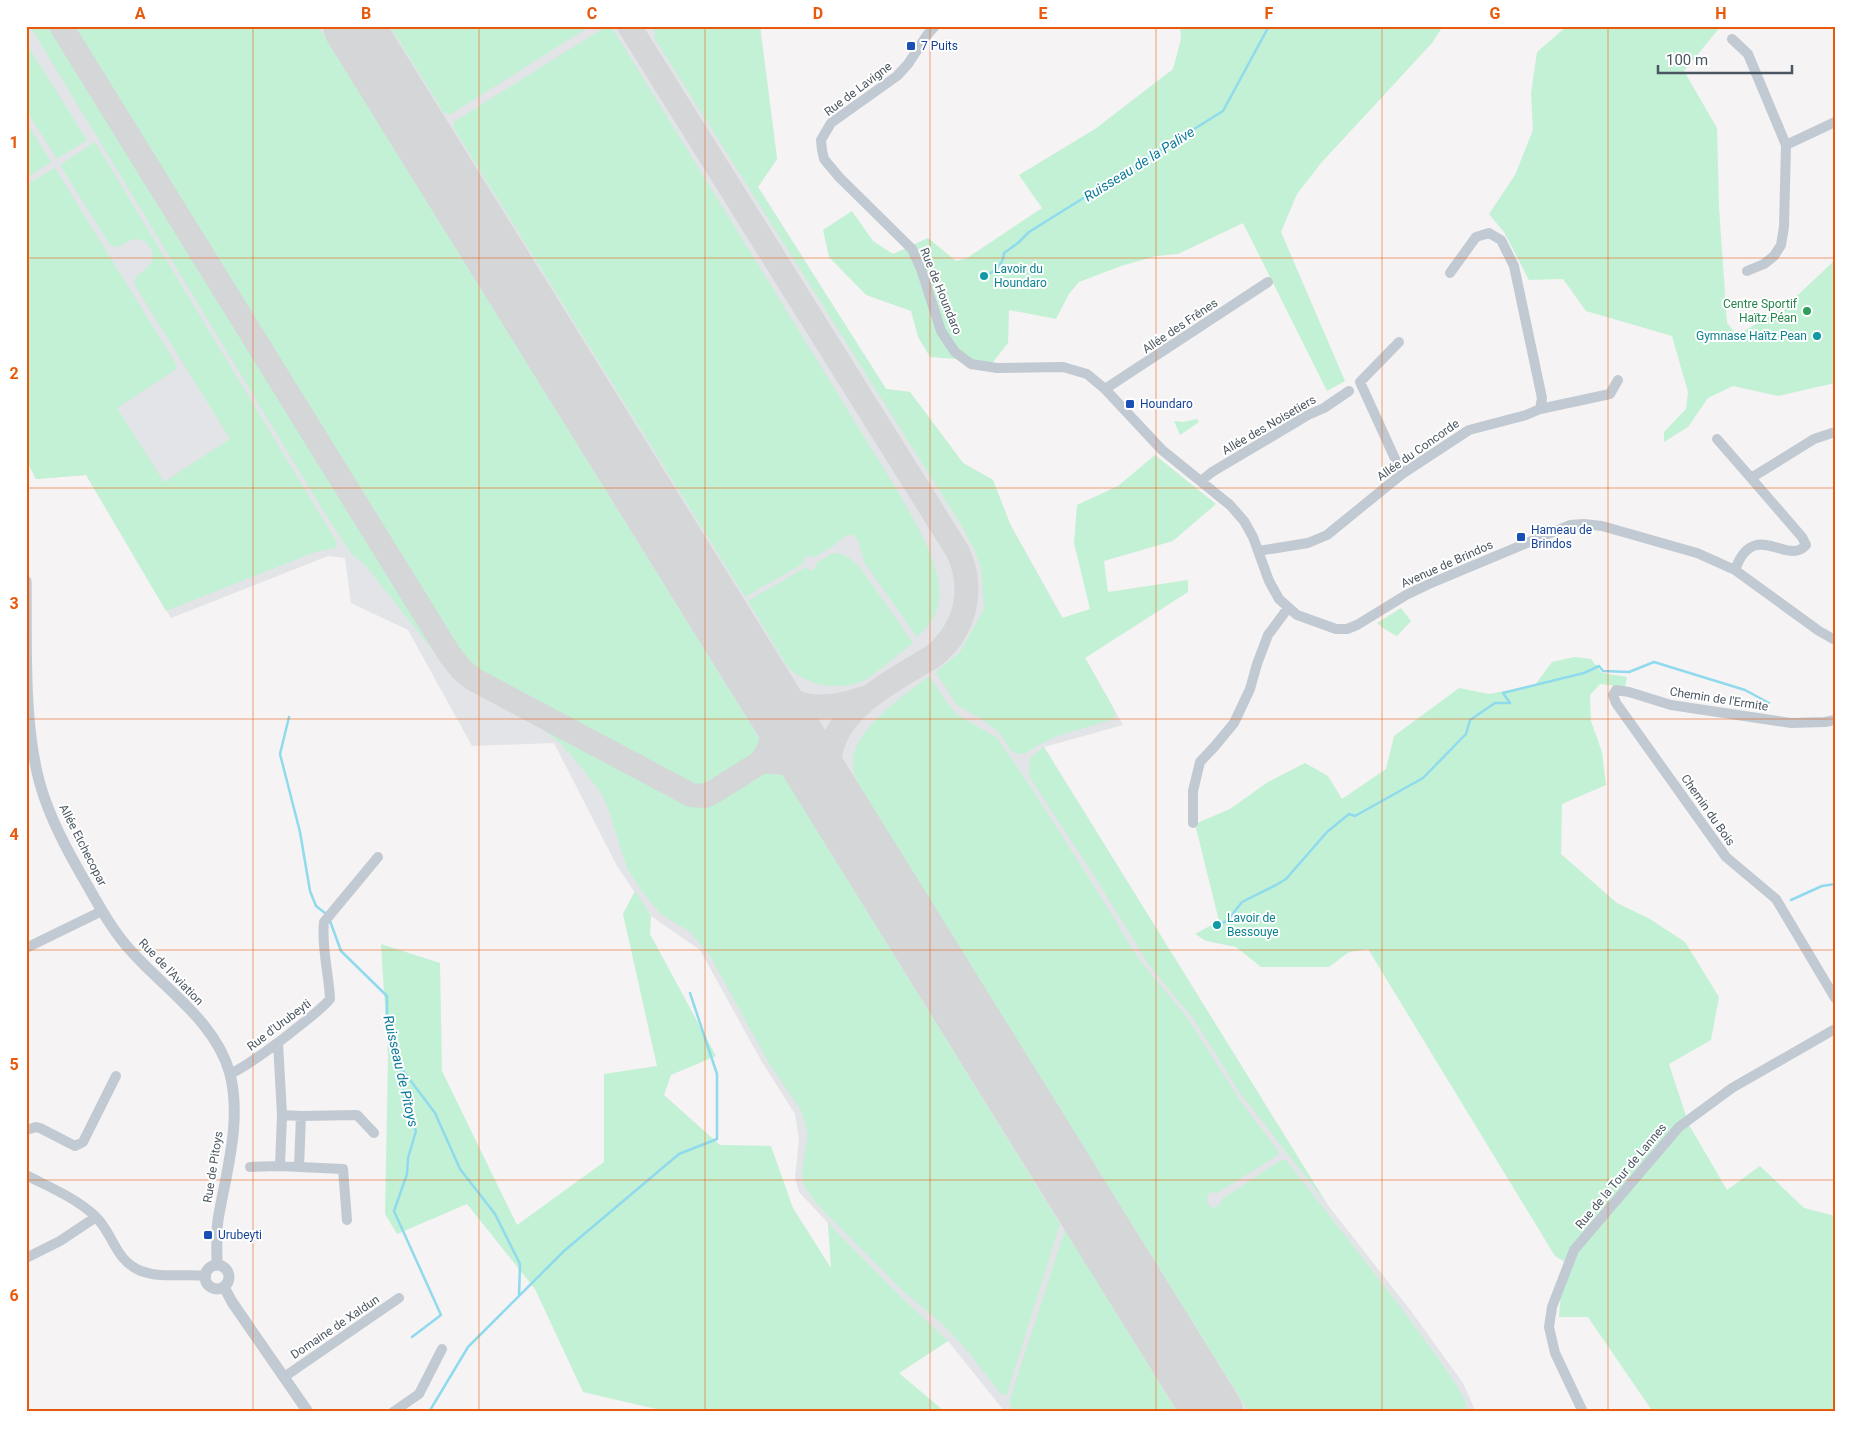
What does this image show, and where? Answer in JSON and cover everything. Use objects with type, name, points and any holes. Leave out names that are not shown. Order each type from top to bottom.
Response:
[{"type":"street","name":"Rue de Lavigne","points":[[822,150],[821,140],[831,123],[897,76],[908,64],[927,35],[936,26]]},
{"type":"street","points":[[1732,39],[1748,54],[1786,145],[1784,227],[1781,245],[1774,256],[1764,264],[1747,271]]},
{"type":"street","points":[[1786,145],[1835,122]]},
{"type":"street","name":"Rue de Houndaro","points":[[822,150],[824,159],[839,177],[912,249],[921,268],[941,331],[955,352],[971,364],[997,368],[1063,367],[1087,374],[1105,390],[1162,450],[1230,504],[1244,521],[1253,537],[1269,581],[1279,599],[1288,608]]},
{"type":"street","points":[[1450,273],[1476,237],[1489,233],[1501,240],[1514,266],[1542,398],[1540,409]]},
{"type":"street","name":"Allée des Frênes","points":[[1105,390],[1268,282]]},
{"type":"street","points":[[1399,342],[1360,382],[1402,474]]},
{"type":"street","name":"Allée du Concorde","points":[[1258,552],[1308,543],[1327,535],[1402,474],[1469,430],[1526,415],[1540,409],[1610,394],[1618,380]]},
{"type":"street","name":"Allée des Noisetiers","points":[[1201,481],[1212,472],[1350,391]]},
{"type":"street","points":[[1751,478],[1814,439],[1835,432]]},
{"type":"street","points":[[1717,439],[1806,544],[1804,548],[1795,551],[1758,544],[1748,548],[1740,556],[1735,570]]},
{"type":"street","name":"Avenue de Brindos","points":[[1288,608],[1302,618],[1336,629],[1347,629],[1429,584],[1570,526],[1584,524],[1602,526],[1696,553],[1735,570],[1819,631],[1835,640]]},
{"type":"street","name":"Allée Etchecopar","points":[[26,581],[28,694],[32,736],[40,783],[64,844],[102,911]]},
{"type":"street","points":[[1193,823],[1192,791],[1200,762],[1234,723],[1250,689],[1268,635],[1288,608]]},
{"type":"street","name":"Chemin de l'Ermite","points":[[1616,704],[1613,695],[1616,690],[1671,705],[1791,723],[1835,720]]},
{"type":"street","name":"Chemin du Bois","points":[[1616,704],[1726,857],[1776,899],[1835,998]]},
{"type":"street","name":"Rue d'Urubeyti","points":[[230,1074],[246,1065],[321,1010],[330,999],[322,932],[324,922],[378,857]]},
{"type":"street","points":[[26,948],[102,911]]},
{"type":"street","name":"Rue de l'Aviation","points":[[102,911],[130,951],[199,1019],[213,1037],[223,1055],[230,1074]]},
{"type":"street","name":"Rue de la Tour de Lannes","points":[[1583,1412],[1555,1353],[1549,1327],[1552,1307],[1574,1250],[1679,1127],[1732,1088],[1835,1028]]},
{"type":"street","points":[[278,1042],[282,1114],[280,1166]]},
{"type":"street","name":"Rue de Pitoys","points":[[216,1265],[218,1222],[235,1114],[230,1074]]},
{"type":"street","points":[[26,1130],[36,1127],[40,1128],[75,1146],[80,1144],[83,1142],[97,1116],[116,1076]]},
{"type":"street","points":[[282,1114],[301,1116],[357,1115],[374,1133]]},
{"type":"street","points":[[299,1167],[301,1116]]},
{"type":"street","points":[[250,1167],[280,1166],[343,1170],[347,1220]]},
{"type":"street","points":[[26,1175],[71,1199],[96,1217],[104,1227],[117,1252],[140,1270],[154,1275],[190,1274],[206,1276]]},
{"type":"street","points":[[26,1258],[60,1241],[96,1217]]},
{"type":"street","points":[[216,1265],[224,1267],[229,1273],[229,1281],[224,1287],[213,1288],[208,1283],[206,1276],[210,1267],[216,1265]]},
{"type":"street","points":[[224,1287],[232,1302],[308,1412]]},
{"type":"street","name":"Domaine de Xaldun","points":[[284,1377],[399,1298]]},
{"type":"street","points":[[392,1412],[419,1394],[442,1349]]},
{"type":"shaded area","points":[[26,26],[760,26],[777,159],[758,187],[886,389],[910,392],[963,463],[993,480],[1010,524],[1123,725],[1044,747],[1327,1204],[1411,1311],[1463,1383],[1476,1412],[1005,1412],[948,1341],[899,1373],[832,1269],[828,1223],[799,1192],[795,1178],[799,1139],[795,1114],[762,1062],[700,950],[651,916],[617,866],[554,743],[472,746],[408,630],[351,603],[345,558],[328,556],[171,618],[86,475],[36,479],[26,460]]},
{"type":"green space","points":[[30,26],[55,26],[448,660],[454,669],[465,679],[460,681],[449,671],[366,566],[350,552]]},
{"type":"green space","points":[[66,26],[318,26],[756,733],[763,746],[758,757],[749,765],[710,789],[698,792],[689,789],[476,676],[466,667],[449,644]]},
{"type":"green space","points":[[390,26],[590,26],[451,114],[444,113]]},
{"type":"green space","points":[[607,26],[611,26],[900,495],[924,539],[936,573],[939,589],[938,605],[932,620],[917,637],[864,562],[859,542],[854,535],[846,535],[833,546],[813,558],[809,555],[803,560],[804,563],[745,597],[453,127],[455,121]]},
{"type":"green space","points":[[656,26],[760,26],[777,159],[758,187],[886,389],[910,392],[963,463],[993,480],[1010,524],[1062,618],[1090,609],[1074,543],[1077,505],[1118,486],[1155,455],[1216,504],[1173,541],[1104,561],[1108,592],[1188,580],[1188,592],[1085,658],[1115,711],[1114,719],[1057,736],[1026,753],[1019,754],[1011,751],[1000,733],[957,705],[936,672],[960,652],[984,609],[981,568],[975,551],[961,525],[655,39],[654,30]]},
{"type":"green space","points":[[1180,26],[1443,26],[1432,43],[1321,163],[1297,194],[1281,232],[1345,381],[1327,391],[1243,223],[1178,254],[1156,256],[1121,266],[1079,282],[1069,294],[1056,319],[1009,310],[1008,343],[993,362],[930,357],[918,337],[911,311],[866,295],[829,257],[823,230],[852,211],[873,241],[893,254],[928,238],[956,261],[967,258],[1042,208],[1019,175],[1095,129],[1173,69],[1181,39]]},
{"type":"green space","points":[[1567,26],[1721,26],[1684,71],[1717,128],[1719,207],[1727,323],[1737,335],[1784,308],[1835,260],[1835,383],[1778,396],[1733,386],[1708,398],[1688,427],[1664,442],[1664,432],[1686,409],[1688,392],[1672,336],[1586,311],[1563,279],[1529,280],[1504,232],[1489,214],[1515,175],[1533,130],[1531,93],[1537,52]]},
{"type":"green space","points":[[26,43],[87,140],[57,159],[26,110]]},
{"type":"green space","points":[[26,122],[51,162],[26,178]]},
{"type":"green space","points":[[95,142],[337,545],[335,548],[315,552],[166,611],[86,475],[36,479],[26,460],[26,185],[55,168],[176,364],[176,369],[117,408],[164,482],[230,439],[134,284],[136,276],[149,266],[151,262],[152,253],[149,245],[137,239],[118,247],[110,245],[60,165]]},
{"type":"green space","points":[[1197,419],[1199,422],[1180,435],[1174,421],[1183,422]]},
{"type":"green space","points":[[833,553],[844,555],[859,566],[913,643],[868,678],[843,686],[822,685],[813,682],[803,678],[787,666],[748,601],[806,567],[811,571],[817,567],[816,563]]},
{"type":"green space","points":[[1401,608],[1411,621],[1397,636],[1377,623]]},
{"type":"green space","points":[[1574,657],[1591,659],[1602,673],[1627,677],[1625,687],[1600,684],[1590,695],[1591,721],[1602,752],[1606,785],[1562,804],[1561,854],[1617,903],[1650,919],[1685,942],[1719,997],[1711,1040],[1669,1064],[1689,1125],[1727,1190],[1760,1166],[1804,1208],[1835,1216],[1835,1412],[1653,1412],[1588,1317],[1559,1317],[1561,1292],[1571,1266],[1555,1256],[1368,949],[1349,952],[1329,967],[1261,967],[1236,947],[1206,941],[1195,934],[1219,921],[1195,824],[1230,809],[1268,782],[1305,763],[1328,776],[1342,799],[1386,769],[1394,736],[1459,688],[1489,694],[1535,685],[1552,662]]},
{"type":"green space","points":[[929,676],[947,703],[958,715],[997,738],[1030,786],[1140,961],[1186,1016],[1241,1102],[1278,1151],[1278,1155],[1217,1193],[1212,1192],[1208,1194],[1207,1200],[1209,1205],[1212,1208],[1217,1206],[1222,1199],[1281,1160],[1286,1160],[1440,1361],[1466,1403],[1466,1412],[1249,1412],[858,785],[853,762],[855,750],[862,738],[882,714]]},
{"type":"green space","points":[[483,690],[677,795],[688,799],[698,800],[714,797],[762,770],[773,769],[784,777],[1060,1224],[1007,1394],[1002,1395],[965,1348],[942,1324],[904,1292],[816,1203],[803,1182],[802,1172],[808,1134],[801,1110],[769,1063],[709,954],[689,931],[661,914],[641,890],[627,868],[603,796],[582,768],[561,744],[541,728],[485,698]]},
{"type":"green space","points":[[1044,747],[1327,1204],[1240,1093],[1194,1019],[1149,965],[1093,874],[1029,776],[1030,758]]},
{"type":"green space","points":[[635,891],[651,916],[650,934],[716,1056],[671,1075],[664,1095],[720,1145],[771,1146],[793,1208],[831,1268],[828,1223],[901,1297],[948,1341],[899,1373],[945,1412],[669,1412],[583,1392],[535,1289],[467,1204],[397,1234],[385,1214],[388,1056],[381,944],[440,963],[442,1071],[517,1225],[604,1162],[604,1074],[657,1066],[623,914]]},
{"type":"green space","points":[[1065,1230],[1177,1412],[1013,1412],[1009,1402]]},
{"type":"waterway","name":"Ruisseau de la Palive","points":[[984,276],[998,268],[1004,253],[1029,232],[1223,111],[1269,26]]},
{"type":"waterway","points":[[1220,924],[1227,921],[1242,902],[1286,879],[1327,832],[1349,814],[1355,816],[1423,778],[1466,734],[1470,720],[1495,703],[1510,703],[1503,693],[1584,673],[1599,666],[1603,671],[1629,672],[1654,662],[1745,690],[1769,703]]},
{"type":"waterway","name":"Ruisseau de Pitoys","points":[[289,717],[280,754],[300,832],[310,891],[316,906],[325,913]]},
{"type":"waterway","points":[[1791,900],[1822,886],[1835,884]]},
{"type":"waterway","name":"Ruisseau de Pitoys","points":[[330,921],[341,951],[387,996],[387,1015],[400,1067],[405,1101],[416,1131],[408,1158],[407,1174],[394,1211],[441,1315],[412,1337]]},
{"type":"waterway","points":[[429,1412],[468,1347],[564,1251],[679,1154],[717,1139],[717,1074],[690,993]]},
{"type":"waterway","points":[[401,1068],[435,1113],[460,1169],[495,1214],[520,1264],[519,1296]]},
{"type":"taxiway","points":[[61,26],[450,655],[461,669],[473,679],[691,795],[705,796],[761,762],[769,749],[775,726],[774,712],[759,681]]},
{"type":"taxiway","points":[[629,26],[958,552],[963,566],[966,580],[964,607],[954,633],[946,644],[935,655],[878,690],[861,704],[846,720],[835,738],[830,759],[831,783],[841,812]]},
{"type":"taxiway","points":[[760,678],[784,697],[796,703],[809,706],[822,707],[849,703],[864,698]]},
{"type":"taxiway","points":[[761,762],[785,763],[803,770],[818,782],[833,801]]},
{"type":"runway","points":[[353,26],[1213,1412]]},
{"type":"place","name":"7 Puits","points":[[911,46]]},
{"type":"place","name":"Lavoir du Houndaro","points":[[984,276]]},
{"type":"place","name":"Centre Sportif Haïtz Péan","points":[[1807,311]]},
{"type":"place","name":"Gymnase Haïtz Pean","points":[[1817,336]]},
{"type":"place","name":"Houndaro","points":[[1130,404]]},
{"type":"place","name":"Hameau de Brindos","points":[[1521,537]]},
{"type":"place","name":"Lavoir de Bessouye","points":[[1217,925]]},
{"type":"place","name":"Urubeyti","points":[[208,1235]]}]
